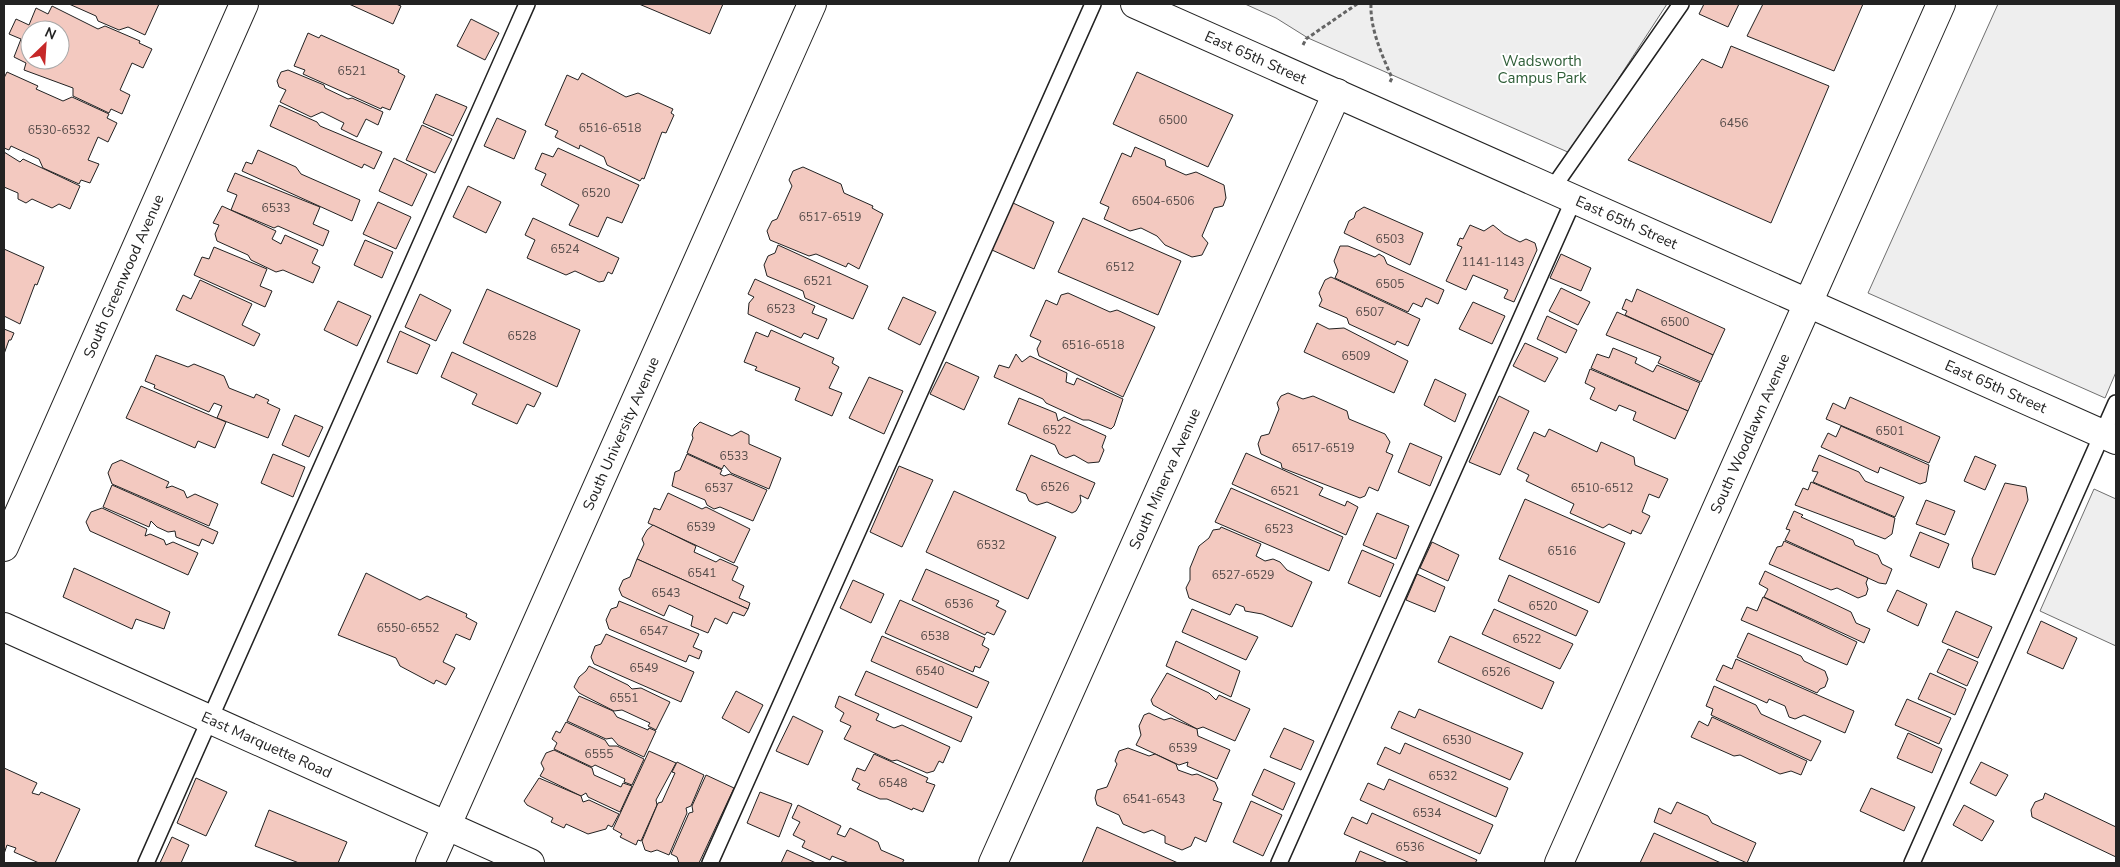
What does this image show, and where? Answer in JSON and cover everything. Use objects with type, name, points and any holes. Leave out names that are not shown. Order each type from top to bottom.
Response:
[{"type":"street","name":"South Greenwood Avenue","points":[[4,547],[244,4]]},
{"type":"street","name":"South University Avenue","points":[[430,863],[812,4]]},
{"type":"street","name":"East 65th Street","points":[[1135,4],[2109,437]]},
{"type":"street","name":"South Woodlawn Avenue","points":[[1559,863],[1941,4]]},
{"type":"street","name":"South Minerva Avenue","points":[[994,863],[1337,94]]},
{"type":"street","name":"East Marquette Road","points":[[4,627],[530,863]]},
{"type":"lane","points":[[146,863],[527,4]]},
{"type":"lane","points":[[710,863],[1093,4]]},
{"type":"lane","points":[[1278,863],[1563,194],[1681,4]]},
{"type":"lane","points":[[1912,863],[2109,437],[2116,403]]},
{"type":"path","points":[[1302,47],[1306,39],[1357,4]]},
{"type":"path","points":[[1371,4],[1378,42],[1392,78],[1388,86]]},
{"type":"green space","name":"Wadsworth Campus Park","points":[[1245,4],[1667,4],[1570,153],[1308,38],[1276,18]]},
{"type":"green space","points":[[1998,4],[2116,4],[2116,372],[2105,398],[1868,293]]},
{"type":"green space","points":[[2094,489],[2116,499],[2116,646],[2040,611]]},
{"type":"building","points":[[69,4],[159,4],[145,35],[128,27],[119,30],[98,21],[96,16]]},
{"type":"building","points":[[349,4],[396,4],[401,6],[393,24]]},
{"type":"building","points":[[639,4],[723,4],[710,34]]},
{"type":"building","points":[[1704,4],[1739,4],[1728,27],[1699,14]]},
{"type":"building","points":[[1763,4],[1863,4],[1834,71],[1747,36]]},
{"type":"building","points":[[52,6],[98,29],[105,26],[140,41],[139,43],[152,49],[143,68],[132,63],[120,90],[130,95],[122,114],[111,109],[109,113],[73,96],[73,88],[24,70],[70,70],[70,20],[31,20],[36,8],[48,14]]},
{"type":"building","points":[[16,19],[20,21],[20,39],[9,34]]},
{"type":"building","points":[[471,19],[499,33],[485,60],[457,46]]},
{"type":"building","points":[[308,33],[319,38],[321,35],[399,70],[398,72],[405,76],[390,110],[382,107],[381,109],[303,74],[305,70],[294,66]]},
{"type":"building","points":[[20,42],[20,60],[14,57]]},
{"type":"building","points":[[1731,46],[1829,86],[1771,223],[1628,160],[1702,59],[1722,68]]},
{"type":"building","points":[[288,70],[324,85],[325,88],[348,99],[352,98],[383,112],[378,125],[366,119],[357,137],[341,129],[344,123],[322,112],[311,117],[280,102],[286,90],[279,87],[277,81],[281,72]]},
{"type":"building","points":[[7,72],[38,86],[36,89],[63,101],[72,97],[109,114],[107,118],[117,123],[108,142],[98,137],[88,160],[99,164],[90,183],[81,180],[79,184],[43,168],[39,159],[11,146],[9,150],[4,148],[4,78]]},
{"type":"building","points":[[1137,72],[1233,115],[1208,167],[1113,124]]},
{"type":"building","points":[[582,73],[626,97],[638,93],[673,109],[671,113],[674,115],[666,133],[662,132],[644,179],[642,178],[640,181],[607,165],[604,157],[580,145],[579,149],[555,137],[558,131],[545,125],[567,75],[578,80]]},
{"type":"building","points":[[436,94],[467,107],[453,136],[423,123]]},
{"type":"building","points":[[279,105],[317,122],[320,126],[382,152],[374,169],[364,164],[362,168],[270,126]]},
{"type":"building","points":[[497,118],[526,131],[514,159],[484,146]]},
{"type":"building","points":[[422,125],[452,139],[435,173],[406,160]]},
{"type":"building","points":[[1135,147],[1165,160],[1166,166],[1186,175],[1196,172],[1224,185],[1226,198],[1223,206],[1214,208],[1202,236],[1208,243],[1202,255],[1192,257],[1165,245],[1157,236],[1141,228],[1130,231],[1104,219],[1109,207],[1100,203],[1122,153],[1131,157]]},
{"type":"building","points":[[558,148],[639,185],[622,223],[607,217],[598,237],[569,225],[579,205],[541,185],[546,174],[535,169],[542,153],[553,157]]},
{"type":"building","points":[[258,150],[296,167],[301,174],[360,200],[352,221],[242,171],[246,162],[252,164]]},
{"type":"building","points":[[4,152],[20,162],[23,159],[80,186],[70,209],[59,204],[52,208],[32,199],[26,203],[18,199],[18,193],[4,187]]},
{"type":"building","points":[[394,158],[427,174],[412,206],[379,191]]},
{"type":"building","points":[[803,167],[841,184],[844,193],[873,206],[872,208],[883,214],[859,269],[848,263],[846,267],[816,254],[809,256],[770,240],[767,231],[772,221],[777,219],[792,186],[789,180],[793,171]]},
{"type":"building","points":[[235,173],[320,207],[313,224],[329,231],[323,246],[278,226],[274,228],[231,210],[237,195],[227,191]]},
{"type":"building","points":[[468,186],[501,202],[486,233],[453,217]]},
{"type":"building","points":[[378,202],[411,217],[396,249],[363,234]]},
{"type":"building","points":[[1013,203],[1054,222],[1034,269],[992,250]]},
{"type":"building","points":[[222,206],[276,231],[272,239],[281,244],[285,235],[318,250],[312,263],[320,267],[313,283],[283,270],[276,272],[251,260],[248,255],[217,241],[215,234],[219,225],[213,223]]},
{"type":"building","points":[[1364,207],[1423,233],[1410,265],[1344,233],[1349,221],[1354,218],[1356,212]]},
{"type":"building","points":[[533,218],[619,258],[612,274],[608,272],[604,281],[599,282],[575,271],[566,275],[527,258],[535,240],[525,235]]},
{"type":"building","points":[[1083,218],[1181,261],[1158,315],[1058,272]]},
{"type":"building","points":[[1470,225],[1484,231],[1493,225],[1504,234],[1520,242],[1526,239],[1535,243],[1537,250],[1514,302],[1504,298],[1508,290],[1473,275],[1466,290],[1446,281],[1462,247],[1457,245],[1460,238],[1463,239]]},
{"type":"building","points":[[365,240],[393,252],[382,278],[354,265]]},
{"type":"building","points":[[778,245],[868,286],[853,319],[805,298],[803,291],[767,276],[764,265],[768,256],[775,253]]},
{"type":"building","points":[[1340,246],[1348,246],[1375,257],[1379,254],[1384,257],[1387,264],[1444,290],[1438,304],[1426,298],[1422,307],[1413,303],[1408,312],[1335,278],[1338,271],[1334,261]]},
{"type":"building","points":[[214,247],[267,269],[260,286],[272,291],[265,307],[194,275],[202,257],[209,259]]},
{"type":"building","points":[[4,249],[44,267],[37,285],[35,284],[20,324],[4,316]]},
{"type":"building","points":[[1561,254],[1591,268],[1581,291],[1550,278]]},
{"type":"building","points":[[1331,277],[1420,319],[1408,346],[1397,341],[1395,345],[1349,324],[1347,318],[1319,306],[1322,300],[1319,293],[1325,280]]},
{"type":"building","points":[[755,279],[815,306],[812,313],[827,319],[818,339],[804,333],[801,338],[748,314],[749,303],[754,297],[748,294]]},
{"type":"building","points":[[200,280],[252,304],[242,325],[260,334],[254,346],[176,310],[183,295],[191,299]]},
{"type":"building","points":[[1561,288],[1590,302],[1578,325],[1549,311]]},
{"type":"building","points":[[487,289],[580,330],[557,387],[463,343]]},
{"type":"building","points":[[1637,289],[1725,329],[1713,355],[1625,315],[1627,311],[1622,309],[1626,299],[1632,302]]},
{"type":"building","points":[[1068,293],[1110,312],[1117,310],[1155,327],[1123,397],[1039,356],[1037,349],[1041,341],[1030,336],[1046,300],[1057,305],[1061,295]]},
{"type":"building","points":[[420,294],[451,310],[436,341],[405,327]]},
{"type":"building","points":[[903,297],[936,312],[920,345],[888,329]]},
{"type":"building","points":[[338,301],[371,316],[357,346],[324,330]]},
{"type":"building","points":[[1473,302],[1505,316],[1492,344],[1459,329]]},
{"type":"building","points":[[1617,312],[1713,355],[1701,382],[1658,363],[1661,357],[1606,335]]},
{"type":"building","points":[[1547,316],[1577,330],[1566,353],[1537,339]]},
{"type":"building","points":[[1317,323],[1329,329],[1344,328],[1408,361],[1394,393],[1304,352]]},
{"type":"building","points":[[4,329],[14,333],[11,340],[9,340],[4,354]]},
{"type":"building","points":[[771,330],[834,358],[832,363],[839,367],[829,388],[842,393],[832,416],[795,400],[800,388],[755,370],[757,367],[744,362],[756,332],[768,337]]},
{"type":"building","points":[[400,331],[430,345],[417,374],[387,362]]},
{"type":"building","points":[[1525,343],[1558,358],[1545,382],[1513,366]]},
{"type":"building","points":[[1613,348],[1637,358],[1635,363],[1653,372],[1657,365],[1700,383],[1688,411],[1591,368],[1597,354],[1609,358]]},
{"type":"building","points":[[452,352],[541,393],[534,407],[527,404],[517,424],[472,404],[477,394],[441,377]]},
{"type":"building","points":[[1016,354],[1022,362],[1030,356],[1067,373],[1066,382],[1074,385],[1077,378],[1123,399],[1114,426],[1111,429],[1089,420],[1083,420],[1046,403],[1043,399],[994,377],[999,365],[1009,368]]},
{"type":"building","points":[[156,355],[188,367],[194,364],[224,376],[229,388],[254,398],[256,394],[269,400],[267,403],[280,409],[268,438],[217,418],[222,406],[214,403],[209,412],[154,388],[155,385],[145,381]]},
{"type":"building","points":[[946,362],[979,377],[964,410],[930,394]]},
{"type":"building","points":[[1590,369],[1688,411],[1675,439],[1633,420],[1636,412],[1619,405],[1616,411],[1590,399],[1595,388],[1585,383]]},
{"type":"building","points":[[869,377],[903,391],[884,434],[849,418]]},
{"type":"building","points":[[1435,379],[1466,394],[1455,422],[1424,405]]},
{"type":"building","points":[[141,386],[226,422],[215,448],[198,441],[195,448],[126,418]]},
{"type":"building","points":[[1288,393],[1303,399],[1313,396],[1347,411],[1349,419],[1385,434],[1390,442],[1386,452],[1393,455],[1378,491],[1369,487],[1365,496],[1360,498],[1282,468],[1281,463],[1261,454],[1258,444],[1261,436],[1269,434],[1279,409],[1277,403],[1281,396]]},
{"type":"building","points":[[1499,396],[1529,411],[1500,475],[1469,462]]},
{"type":"building","points":[[1850,397],[1940,437],[1929,463],[1826,419],[1833,403],[1845,409]]},
{"type":"building","points":[[1019,398],[1056,413],[1058,421],[1064,417],[1106,436],[1102,447],[1104,450],[1099,462],[1088,463],[1074,455],[1066,458],[1059,454],[1055,445],[1008,424]]},
{"type":"building","points":[[295,415],[323,427],[309,457],[282,445]]},
{"type":"building","points":[[700,422],[732,436],[741,431],[749,435],[749,444],[781,458],[769,489],[731,473],[724,465],[722,469],[687,453],[693,438],[694,428]]},
{"type":"building","points":[[1841,426],[1929,465],[1926,482],[1920,484],[1880,467],[1878,473],[1821,447],[1828,433],[1836,437]]},
{"type":"building","points":[[1549,429],[1597,452],[1601,442],[1634,457],[1635,465],[1668,479],[1659,498],[1649,494],[1642,512],[1650,516],[1641,534],[1632,530],[1631,534],[1609,524],[1603,528],[1570,513],[1574,504],[1526,481],[1529,475],[1517,469],[1534,432],[1545,437]]},
{"type":"building","points":[[1410,443],[1442,457],[1430,486],[1398,472]]},
{"type":"building","points":[[1246,453],[1323,488],[1319,495],[1345,506],[1347,501],[1358,507],[1346,535],[1232,484]]},
{"type":"building","points":[[273,454],[305,467],[293,497],[261,483]]},
{"type":"building","points":[[687,454],[722,470],[720,474],[724,476],[730,474],[767,490],[753,521],[720,507],[714,509],[707,505],[705,500],[672,486],[675,472],[680,470]]},
{"type":"building","points":[[1031,455],[1095,483],[1088,499],[1080,495],[1081,502],[1076,511],[1072,513],[1047,502],[1037,505],[1029,501],[1026,494],[1016,490]]},
{"type":"building","points":[[1819,455],[1859,472],[1865,481],[1904,497],[1895,517],[1813,482],[1818,472],[1812,471]]},
{"type":"building","points":[[1975,456],[1996,465],[1985,490],[1964,481]]},
{"type":"building","points":[[121,460],[169,482],[166,488],[172,486],[184,491],[187,498],[195,494],[218,504],[209,526],[112,484],[108,473],[112,464]]},
{"type":"building","points":[[899,466],[933,480],[902,547],[870,532]]},
{"type":"building","points":[[1811,482],[1895,518],[1892,534],[1885,539],[1795,505],[1803,488],[1808,490]]},
{"type":"building","points":[[2005,483],[2026,487],[2028,500],[1995,575],[1973,568],[1972,559]]},
{"type":"building","points":[[112,485],[218,532],[213,544],[202,539],[199,546],[176,537],[175,531],[168,532],[157,527],[151,521],[149,527],[103,507]]},
{"type":"building","points":[[1231,488],[1343,537],[1329,571],[1215,522]]},
{"type":"building","points":[[954,491],[1056,537],[1028,599],[926,552]]},
{"type":"building","points":[[668,493],[702,509],[706,507],[750,529],[734,563],[648,523],[654,508],[660,510]]},
{"type":"building","points":[[1525,499],[1625,543],[1599,603],[1499,559]]},
{"type":"building","points":[[1926,500],[1955,511],[1945,535],[1916,524]]},
{"type":"building","points":[[102,508],[147,529],[145,536],[150,534],[164,540],[166,545],[173,542],[198,553],[188,575],[90,531],[86,522],[91,512]]},
{"type":"building","points":[[1794,511],[1803,515],[1801,517],[1853,540],[1855,545],[1878,555],[1882,564],[1892,569],[1886,584],[1879,583],[1785,540],[1790,530],[1786,529]]},
{"type":"building","points":[[1377,513],[1409,526],[1396,559],[1363,545]]},
{"type":"building","points":[[653,525],[696,546],[694,552],[716,562],[720,559],[738,567],[732,580],[744,586],[739,598],[750,603],[748,609],[637,559],[644,544],[642,539],[647,530]]},
{"type":"building","points":[[1221,527],[1261,544],[1256,556],[1265,561],[1273,559],[1280,562],[1287,570],[1312,582],[1292,627],[1262,614],[1245,611],[1244,607],[1236,604],[1230,615],[1189,598],[1186,588],[1190,580],[1190,568],[1199,546],[1209,538],[1213,530],[1220,529]]},
{"type":"building","points":[[1920,532],[1949,544],[1939,568],[1910,556]]},
{"type":"building","points":[[1784,541],[1868,578],[1866,595],[1858,598],[1837,588],[1831,590],[1769,564],[1777,547],[1782,546]]},
{"type":"building","points":[[1432,542],[1459,555],[1448,581],[1420,568]]},
{"type":"building","points":[[1362,550],[1394,564],[1380,597],[1348,583]]},
{"type":"building","points":[[637,559],[748,609],[744,616],[733,612],[727,624],[715,618],[708,633],[691,626],[693,616],[669,605],[664,616],[622,596],[619,589],[623,580],[630,577]]},
{"type":"building","points":[[74,568],[170,612],[164,629],[136,619],[132,629],[63,597]]},
{"type":"building","points":[[926,569],[999,601],[996,606],[1006,611],[994,635],[987,632],[985,635],[912,600]]},
{"type":"building","points":[[1765,571],[1851,612],[1856,623],[1870,629],[1864,643],[1764,597],[1768,589],[1759,584]]},
{"type":"building","points":[[366,573],[420,600],[427,596],[467,614],[466,617],[477,623],[470,640],[456,634],[443,662],[455,668],[446,685],[436,680],[434,684],[400,666],[396,658],[338,635]]},
{"type":"building","points":[[1417,574],[1445,587],[1435,612],[1406,600]]},
{"type":"building","points":[[1509,575],[1588,611],[1576,636],[1498,601]]},
{"type":"building","points":[[853,580],[884,594],[871,623],[840,608]]},
{"type":"building","points":[[1897,590],[1927,604],[1918,626],[1887,611]]},
{"type":"building","points":[[1763,597],[1857,642],[1847,665],[1741,620],[1747,607],[1757,611]]},
{"type":"building","points":[[900,600],[985,638],[982,645],[989,649],[980,668],[975,666],[973,672],[885,633]]},
{"type":"building","points":[[619,601],[699,634],[693,647],[702,651],[699,659],[689,655],[686,662],[609,629],[606,620],[611,609],[617,607]]},
{"type":"building","points":[[1192,609],[1258,637],[1246,660],[1182,632]]},
{"type":"building","points":[[1494,609],[1573,644],[1560,669],[1482,634]]},
{"type":"building","points":[[1956,611],[1992,627],[1978,658],[1942,642]]},
{"type":"building","points":[[2041,621],[2077,638],[2063,669],[2027,653]]},
{"type":"building","points":[[1748,633],[1801,656],[1804,661],[1825,671],[1828,679],[1825,687],[1817,693],[1737,657]]},
{"type":"building","points":[[606,634],[694,672],[681,702],[594,664],[591,657],[595,646],[601,644]]},
{"type":"building","points":[[882,636],[989,682],[977,708],[871,661]]},
{"type":"building","points":[[1450,636],[1554,682],[1542,709],[1438,662]]},
{"type":"building","points":[[1176,641],[1240,671],[1231,697],[1166,666]]},
{"type":"building","points":[[1948,649],[1978,662],[1967,686],[1937,672]]},
{"type":"building","points":[[1736,659],[1854,711],[1845,733],[1804,715],[1795,719],[1789,717],[1785,706],[1769,699],[1767,703],[1716,680],[1723,665],[1732,669]]},
{"type":"building","points":[[589,666],[628,685],[632,689],[641,688],[670,702],[656,730],[648,726],[650,723],[622,710],[614,711],[579,693],[574,687],[579,677]]},
{"type":"building","points":[[866,671],[972,717],[961,742],[855,695]]},
{"type":"building","points":[[1167,673],[1209,693],[1216,700],[1219,695],[1250,709],[1235,741],[1203,727],[1197,729],[1153,705],[1151,700]]},
{"type":"building","points":[[1930,673],[1966,689],[1955,715],[1918,699]]},
{"type":"building","points":[[1714,686],[1756,705],[1761,714],[1821,741],[1811,761],[1711,715],[1713,709],[1706,706]]},
{"type":"building","points":[[736,691],[763,705],[749,733],[722,718]]},
{"type":"building","points":[[579,696],[613,711],[617,717],[648,730],[649,728],[656,731],[644,757],[618,745],[612,738],[606,739],[567,721]]},
{"type":"building","points":[[839,696],[879,714],[876,720],[894,728],[902,725],[950,747],[943,763],[939,761],[934,771],[927,773],[897,760],[892,761],[844,739],[851,726],[840,721],[844,713],[835,707]]},
{"type":"building","points":[[1907,699],[1951,718],[1939,744],[1895,725]]},
{"type":"building","points":[[1419,709],[1523,753],[1510,780],[1391,728],[1399,711],[1415,718]]},
{"type":"building","points":[[1149,713],[1164,720],[1171,718],[1197,729],[1198,736],[1230,750],[1217,779],[1187,766],[1188,762],[1179,765],[1136,745],[1141,735],[1139,726],[1144,715]]},
{"type":"building","points":[[793,716],[823,731],[808,765],[776,751]]},
{"type":"building","points":[[1712,717],[1807,761],[1801,775],[1791,771],[1780,774],[1740,755],[1734,756],[1691,737],[1699,721],[1708,726]]},
{"type":"building","points":[[566,722],[605,740],[609,746],[617,746],[644,759],[632,785],[624,782],[625,779],[595,765],[592,767],[554,749],[557,743],[552,739],[556,731],[560,733]]},
{"type":"building","points":[[1284,728],[1314,741],[1301,770],[1270,757]]},
{"type":"building","points":[[1908,733],[1942,749],[1932,773],[1897,758]]},
{"type":"building","points":[[1405,743],[1508,788],[1496,817],[1377,764],[1385,747],[1400,754]]},
{"type":"building","points":[[1128,748],[1149,756],[1155,754],[1176,764],[1178,770],[1192,775],[1197,774],[1215,782],[1218,789],[1213,800],[1222,803],[1206,842],[1195,837],[1191,846],[1182,850],[1165,843],[1165,836],[1152,830],[1144,833],[1123,824],[1119,815],[1097,805],[1095,798],[1097,790],[1107,787],[1117,764],[1115,761],[1119,751]]},
{"type":"building","points":[[554,750],[592,768],[594,775],[621,787],[623,783],[632,786],[620,812],[588,797],[586,793],[581,796],[540,776],[544,769],[541,763],[546,753]]},
{"type":"building","points":[[649,751],[676,763],[656,800],[657,805],[641,841],[638,840],[636,845],[620,837],[622,834],[613,829]]},
{"type":"building","points":[[874,754],[928,778],[926,782],[935,785],[923,812],[913,808],[912,810],[887,799],[880,799],[857,789],[860,784],[852,780],[857,768],[865,771]]},
{"type":"building","points":[[677,762],[704,775],[691,806],[686,808],[687,813],[669,855],[657,850],[651,852],[645,850],[642,841],[658,803],[662,802],[675,773],[672,772]]},
{"type":"building","points":[[1981,762],[2008,775],[1996,796],[1970,783]]},
{"type":"building","points":[[4,768],[37,783],[32,793],[39,795],[41,792],[80,809],[55,863],[39,863],[14,852],[16,848],[7,845],[4,854]]},
{"type":"building","points":[[1264,769],[1295,783],[1283,810],[1252,795]]},
{"type":"building","points":[[706,775],[734,788],[699,863],[679,863],[677,857],[671,854],[689,813],[693,812],[692,806]]},
{"type":"building","points":[[196,778],[227,792],[206,836],[177,823]]},
{"type":"building","points":[[539,778],[581,796],[583,802],[589,800],[619,814],[612,827],[608,825],[606,829],[588,834],[566,824],[564,828],[551,822],[553,818],[527,805],[524,801]]},
{"type":"building","points":[[1389,779],[1493,825],[1480,854],[1360,800],[1368,783],[1384,790]]},
{"type":"building","points":[[1871,788],[1915,807],[1904,831],[1860,811]]},
{"type":"building","points":[[760,792],[792,804],[779,837],[747,823]]},
{"type":"building","points":[[2045,793],[2116,827],[2116,857],[2032,817],[2031,810],[2035,802],[2043,799]]},
{"type":"building","points":[[1251,801],[1282,815],[1263,856],[1233,842]]},
{"type":"building","points":[[1677,802],[1708,816],[1712,823],[1756,843],[1747,863],[1654,822],[1659,808],[1671,814]]},
{"type":"building","points":[[798,805],[841,826],[837,834],[845,837],[850,828],[878,842],[881,850],[904,860],[902,863],[849,863],[832,856],[830,860],[802,847],[805,841],[793,835],[800,822],[792,818]]},
{"type":"building","points":[[1964,805],[1994,821],[1982,841],[1953,825]]},
{"type":"building","points":[[269,810],[347,842],[338,863],[299,863],[255,846]]},
{"type":"building","points":[[1372,813],[1477,860],[1475,863],[1410,863],[1344,834],[1352,817],[1367,824]]},
{"type":"building","points":[[1097,827],[1178,863],[1082,863]]},
{"type":"building","points":[[1654,833],[1721,863],[1640,863]]},
{"type":"building","points":[[172,837],[189,845],[181,863],[160,863]]},
{"type":"building","points":[[787,850],[816,863],[781,863]]},
{"type":"building","points":[[1360,851],[1388,863],[1355,863]]}]
